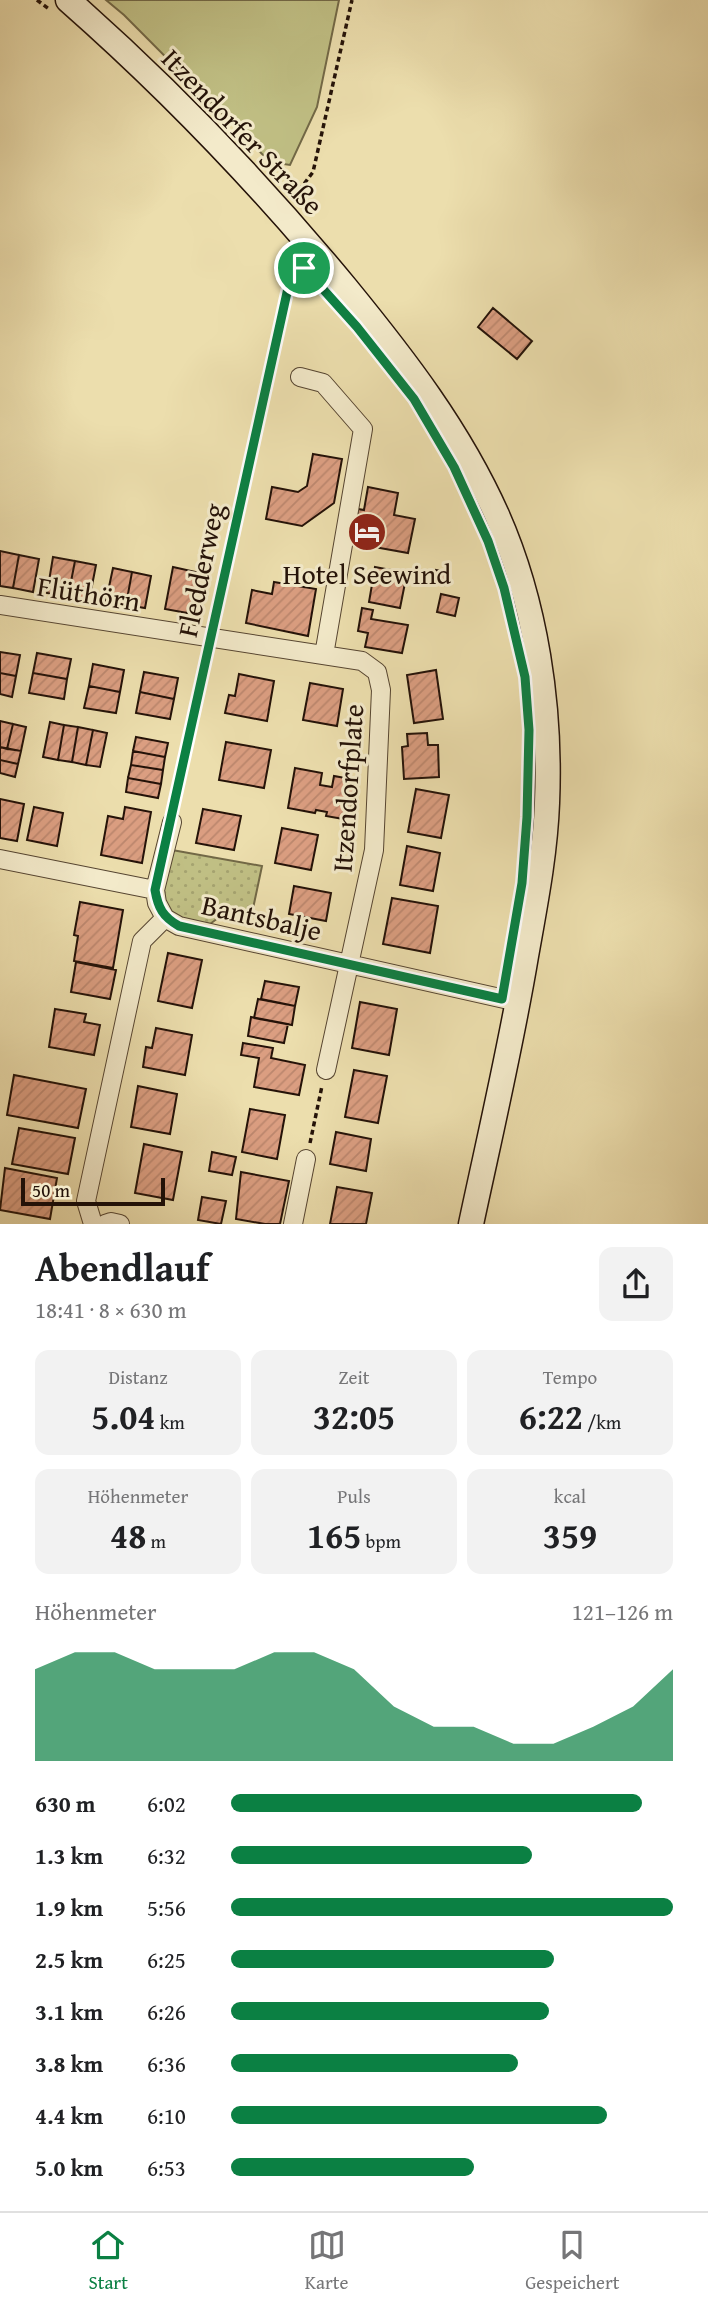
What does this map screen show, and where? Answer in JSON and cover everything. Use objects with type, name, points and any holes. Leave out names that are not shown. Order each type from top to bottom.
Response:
[{"type":"street","name":"Itzendorfer Straße","points":[[60,5],[143,68],[206,131],[282,213],[405,360],[463,446],[497,515],[516,566],[530,616],[547,731],[547,803],[540,878],[518,1002],[471,1224]]},
{"type":"street","points":[[300,377],[323,383],[363,429],[324,655]]},
{"type":"street","name":"Flüthörn","points":[[0,605],[212,640]]},
{"type":"street","name":"Itzendorfplate","points":[[212,640],[362,661],[377,672],[381,690],[374,850],[350,964]]},
{"type":"street","points":[[93,1224],[86,1201],[142,941],[165,918],[157,904],[155,890],[172,822]]},
{"type":"street","points":[[0,859],[155,890]]},
{"type":"street","name":"Bantsbalje","points":[[165,918],[179,926],[518,1002]]},
{"type":"street","name":"Bantsbalje","points":[[326,1070],[350,964]]},
{"type":"street","points":[[292,1224],[306,1159]]},
{"type":"street","points":[[105,1224],[120,1224]]},
{"type":"path","points":[[37,0],[60,5]]},
{"type":"path","points":[[282,213],[313,172],[352,0]]},
{"type":"path","name":"Fledderweg","points":[[172,822],[290,279],[304,268]]},
{"type":"path","points":[[306,1159],[326,1070]]},
{"type":"shaded area","points":[[106,0],[339,0],[317,107],[290,165],[270,162]]},
{"type":"shaded area","points":[[172,850],[262,866],[251,918],[226,912],[210,924],[185,920],[172,914],[164,898],[164,889]]},
{"type":"building","points":[[493,308],[532,341],[517,359],[478,327]]},
{"type":"building","points":[[313,454],[342,459],[334,503],[302,526],[266,519],[272,487],[298,492],[307,486]]},
{"type":"building","points":[[368,487],[398,493],[394,515],[415,519],[408,553],[352,543],[358,509],[364,510]]},
{"type":"building","points":[[0,551],[19,555],[13,588],[0,586]]},
{"type":"building","points":[[19,555],[39,559],[33,592],[13,588]]},
{"type":"building","points":[[53,557],[75,561],[68,597],[47,593]]},
{"type":"building","points":[[75,561],[96,565],[89,601],[68,597]]},
{"type":"building","points":[[173,567],[200,573],[193,614],[165,609]]},
{"type":"building","points":[[375,567],[407,573],[400,608],[369,602]]},
{"type":"building","points":[[113,568],[132,572],[126,605],[106,601]]},
{"type":"building","points":[[436,570],[447,572],[444,585],[433,582]]},
{"type":"building","points":[[132,572],[151,576],[145,608],[126,605]]},
{"type":"building","points":[[274,582],[316,589],[308,636],[246,623],[252,590],[272,594]]},
{"type":"building","points":[[441,594],[459,598],[455,616],[437,612]]},
{"type":"building","points":[[362,608],[373,610],[371,619],[408,625],[402,653],[365,647],[368,633],[358,631]]},
{"type":"building","points":[[0,652],[20,655],[16,676],[0,673]]},
{"type":"building","points":[[37,653],[71,659],[67,679],[33,673]]},
{"type":"building","points":[[93,664],[124,670],[120,692],[89,686]]},
{"type":"building","points":[[436,670],[443,719],[414,723],[407,675]]},
{"type":"building","points":[[144,672],[178,678],[174,699],[140,692]]},
{"type":"building","points":[[0,673],[16,676],[12,697],[0,694]]},
{"type":"building","points":[[33,673],[67,679],[64,699],[29,693]]},
{"type":"building","points":[[239,674],[274,681],[267,721],[225,713],[229,695],[235,696]]},
{"type":"building","points":[[310,683],[343,689],[337,726],[303,720]]},
{"type":"building","points":[[89,686],[120,692],[116,713],[84,708]]},
{"type":"building","points":[[140,692],[174,699],[170,719],[136,713]]},
{"type":"building","points":[[0,721],[13,724],[7,749],[0,747]]},
{"type":"building","points":[[50,722],[64,725],[58,760],[43,757]]},
{"type":"building","points":[[13,724],[26,727],[21,751],[7,749]]},
{"type":"building","points":[[64,725],[78,727],[72,762],[58,760]]},
{"type":"building","points":[[78,727],[93,730],[86,765],[72,762]]},
{"type":"building","points":[[93,730],[107,733],[100,767],[86,765]]},
{"type":"building","points":[[427,733],[428,745],[438,745],[439,777],[404,779],[402,747],[408,746],[407,734]]},
{"type":"building","points":[[136,737],[168,743],[165,757],[133,751]]},
{"type":"building","points":[[226,742],[271,750],[264,788],[219,780]]},
{"type":"building","points":[[0,747],[21,751],[18,764],[0,760]]},
{"type":"building","points":[[133,751],[165,757],[163,770],[131,765]]},
{"type":"building","points":[[0,760],[18,764],[15,777],[0,773]]},
{"type":"building","points":[[131,765],[163,770],[161,784],[128,778]]},
{"type":"building","points":[[295,768],[322,773],[320,785],[332,787],[334,776],[356,780],[349,820],[326,816],[327,812],[316,810],[315,813],[288,808]]},
{"type":"building","points":[[128,778],[161,784],[158,798],[126,792]]},
{"type":"building","points":[[416,789],[449,795],[441,838],[408,832]]},
{"type":"building","points":[[0,799],[24,804],[17,841],[0,838]]},
{"type":"building","points":[[34,807],[63,813],[57,846],[27,840]]},
{"type":"building","points":[[125,807],[151,812],[142,863],[101,855],[108,816],[123,819]]},
{"type":"building","points":[[203,809],[241,816],[234,850],[196,843]]},
{"type":"building","points":[[282,828],[318,835],[311,870],[275,863]]},
{"type":"building","points":[[407,846],[440,853],[433,891],[400,885]]},
{"type":"building","points":[[294,886],[331,893],[326,921],[289,914]]},
{"type":"building","points":[[392,898],[438,906],[430,953],[383,944]]},
{"type":"building","points":[[80,902],[123,910],[113,968],[74,961],[78,936],[74,935]]},
{"type":"building","points":[[168,953],[202,960],[192,1008],[158,1001]]},
{"type":"building","points":[[76,962],[116,970],[110,999],[71,992]]},
{"type":"building","points":[[265,981],[299,987],[295,1006],[261,999]]},
{"type":"building","points":[[258,999],[295,1006],[292,1025],[254,1018]]},
{"type":"building","points":[[360,1002],[397,1009],[389,1055],[352,1048]]},
{"type":"building","points":[[55,1009],[86,1014],[84,1022],[100,1025],[94,1055],[49,1047]]},
{"type":"building","points":[[251,1017],[288,1024],[284,1043],[248,1036]]},
{"type":"building","points":[[156,1028],[192,1035],[185,1075],[143,1067],[146,1047],[152,1048]]},
{"type":"building","points":[[243,1043],[273,1048],[271,1058],[305,1065],[299,1095],[254,1087],[259,1058],[241,1055]]},
{"type":"building","points":[[354,1070],[387,1076],[378,1123],[345,1117]]},
{"type":"building","points":[[14,1075],[86,1089],[78,1128],[7,1115]]},
{"type":"building","points":[[138,1086],[177,1094],[170,1134],[131,1127]]},
{"type":"building","points":[[250,1109],[285,1115],[277,1159],[242,1152]]},
{"type":"building","points":[[19,1128],[75,1138],[68,1174],[12,1164]]},
{"type":"building","points":[[336,1132],[371,1139],[366,1171],[330,1164]]},
{"type":"building","points":[[144,1144],[182,1152],[173,1200],[135,1193]]},
{"type":"building","points":[[212,1152],[236,1157],[232,1175],[209,1171]]},
{"type":"building","points":[[5,1168],[57,1178],[50,1219],[0,1210]]},
{"type":"building","points":[[241,1172],[289,1181],[280,1224],[236,1219]]},
{"type":"building","points":[[337,1187],[372,1193],[366,1224],[330,1224]]},
{"type":"building","points":[[202,1197],[226,1201],[221,1224],[198,1220]]},
{"type":"place","name":"Hotel Seewind","points":[[367,532]]},
{"type":"route","points":[[304,268],[357,327],[414,399],[454,467],[488,541],[504,588],[525,677],[529,730],[522,883],[502,999],[179,926],[165,918],[157,904],[155,890],[290,279],[304,268]]}]
